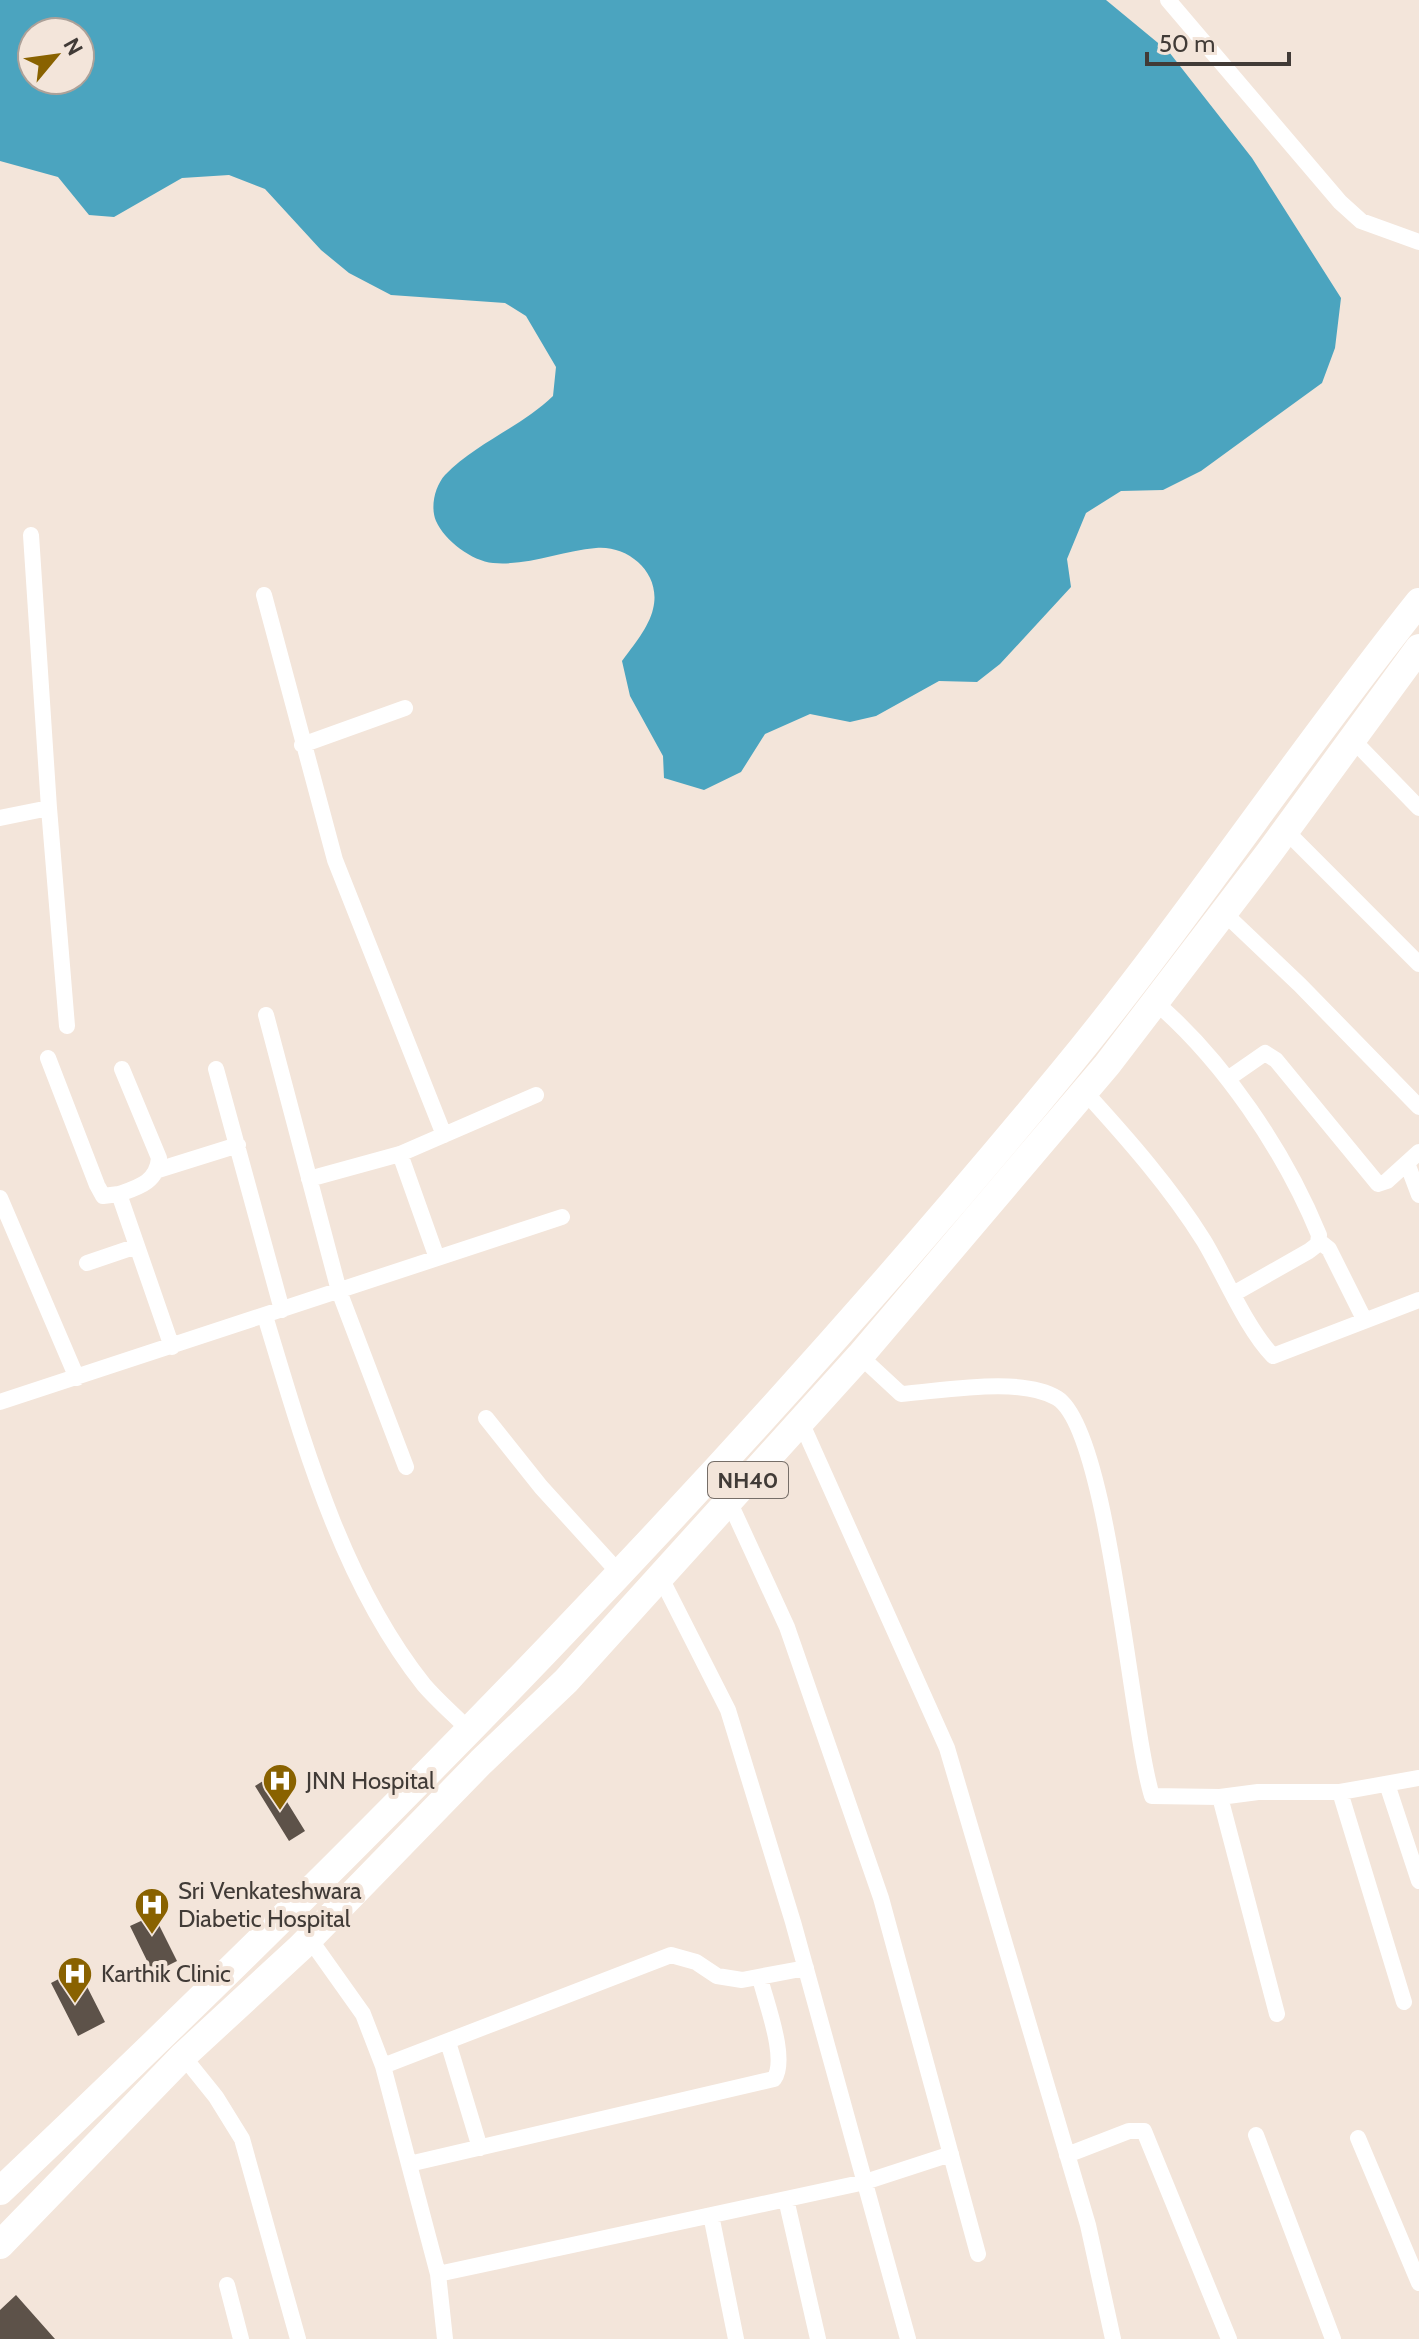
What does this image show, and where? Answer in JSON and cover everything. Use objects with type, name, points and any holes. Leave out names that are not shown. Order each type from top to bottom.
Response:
[{"type":"highway","name":"NH40","points":[[0,2191],[280,1923],[621,1575],[913,1249],[1064,1071],[1203,894],[1327,717],[1419,602]]},
{"type":"highway","name":"NH40","points":[[0,2245],[183,2056],[305,1942],[481,1762],[566,1681],[860,1356],[1085,1092],[1419,648]]},
{"type":"highway","points":[[462,1734],[481,1762]]},
{"type":"highway","points":[[280,1923],[305,1942]]},
{"type":"highway","points":[[58,2135],[82,2161]]},
{"type":"street","points":[[1168,0],[1340,202],[1369,225],[1419,242]]},
{"type":"street","points":[[31,535],[67,1026]]},
{"type":"street","points":[[264,595],[335,860],[444,1135]]},
{"type":"street","points":[[302,745],[405,708]]},
{"type":"street","points":[[1352,739],[1419,808]]},
{"type":"street","points":[[0,818],[49,808]]},
{"type":"street","points":[[1285,830],[1419,964]]},
{"type":"street","points":[[1222,911],[1419,1107]]},
{"type":"street","points":[[1154,1001],[1191,1032],[1229,1078],[1291,1182],[1319,1241],[1329,1249],[1364,1319]]},
{"type":"street","points":[[266,1015],[339,1291],[406,1467]]},
{"type":"street","points":[[1229,1078],[1265,1053],[1276,1060],[1378,1184],[1387,1181],[1413,1157]]},
{"type":"street","points":[[48,1058],[103,1196],[142,1186],[158,1170],[238,1145]]},
{"type":"street","points":[[122,1069],[159,1158],[158,1170]]},
{"type":"street","points":[[216,1069],[282,1310]]},
{"type":"street","points":[[1085,1092],[1122,1133],[1203,1240],[1235,1293],[1249,1324],[1273,1356],[1419,1300]]},
{"type":"street","points":[[309,1179],[400,1154],[536,1095]]},
{"type":"street","points":[[400,1154],[437,1258]]},
{"type":"street","points":[[1413,1157],[1419,1195]]},
{"type":"street","points":[[119,1194],[172,1347]]},
{"type":"street","points":[[0,1198],[77,1378]]},
{"type":"street","points":[[0,1402],[562,1217]]},
{"type":"street","points":[[1235,1293],[1309,1251],[1319,1241]]},
{"type":"street","points":[[87,1263],[137,1246]]},
{"type":"street","points":[[265,1316],[322,1491],[361,1581],[396,1644],[462,1734]]},
{"type":"street","points":[[860,1356],[901,1394],[1008,1387],[1042,1391],[1060,1399],[1074,1416],[1086,1440],[1098,1492],[1152,1796],[1220,1797],[1258,1792],[1340,1792],[1419,1778]]},
{"type":"street","points":[[486,1418],[541,1487],[621,1575]]},
{"type":"street","points":[[801,1422],[947,1748],[1088,2225],[1113,2339]]},
{"type":"street","points":[[729,1501],[787,1627],[881,1898],[978,2254]]},
{"type":"street","points":[[661,1578],[728,1710],[806,1968],[908,2339]]},
{"type":"street","points":[[1387,1784],[1419,1881]]},
{"type":"street","points":[[1340,1792],[1404,2002]]},
{"type":"street","points":[[1220,1797],[1277,2014]]},
{"type":"street","points":[[305,1942],[363,2014],[383,2066],[438,2274],[445,2339]]},
{"type":"street","points":[[383,2066],[671,1955],[696,1962],[717,1976],[742,1980],[806,1968]]},
{"type":"street","points":[[409,2164],[774,2079],[780,2070],[779,2055],[760,1978]]},
{"type":"street","points":[[448,2042],[480,2148]]},
{"type":"street","points":[[183,2056],[216,2097],[242,2139],[298,2339]]},
{"type":"street","points":[[1067,2155],[1129,2131],[1144,2131],[1229,2339]]},
{"type":"street","points":[[1256,2135],[1333,2339]]},
{"type":"street","points":[[1358,2138],[1419,2283]]},
{"type":"street","points":[[438,2274],[865,2182],[951,2154]]},
{"type":"street","points":[[786,2199],[818,2339]]},
{"type":"street","points":[[711,2215],[736,2339]]},
{"type":"street","points":[[227,2285],[241,2339]]},
{"type":"water","points":[[0,0],[1106,0],[1169,52],[1252,158],[1341,298],[1335,348],[1322,383],[1201,471],[1163,490],[1121,491],[1086,513],[1067,559],[1071,587],[1000,664],[977,682],[939,681],[876,716],[850,722],[810,714],[765,734],[741,772],[704,790],[664,778],[663,756],[630,696],[622,661],[648,623],[654,596],[653,584],[640,564],[620,551],[608,548],[493,563],[468,554],[452,543],[436,521],[434,497],[445,475],[553,396],[556,367],[526,316],[505,303],[391,295],[349,273],[321,250],[265,189],[229,175],[182,178],[114,217],[89,215],[58,177],[0,161]]},
{"type":"building","points":[[271,1776],[305,1831],[289,1841],[255,1786]]},
{"type":"building","points":[[154,1915],[177,1961],[153,1973],[130,1926]]},
{"type":"building","points":[[78,1969],[105,2022],[78,2036],[51,1983]]},
{"type":"building","points":[[16,2295],[55,2339],[0,2339],[0,2310]]},
{"type":"place","name":"JNN Hospital","points":[[280,1812]]},
{"type":"place","name":"Sri Venkateshwara Diabetic Hospital","points":[[152,1936]]},
{"type":"place","name":"Karthik Clinic","points":[[75,2005]]}]
